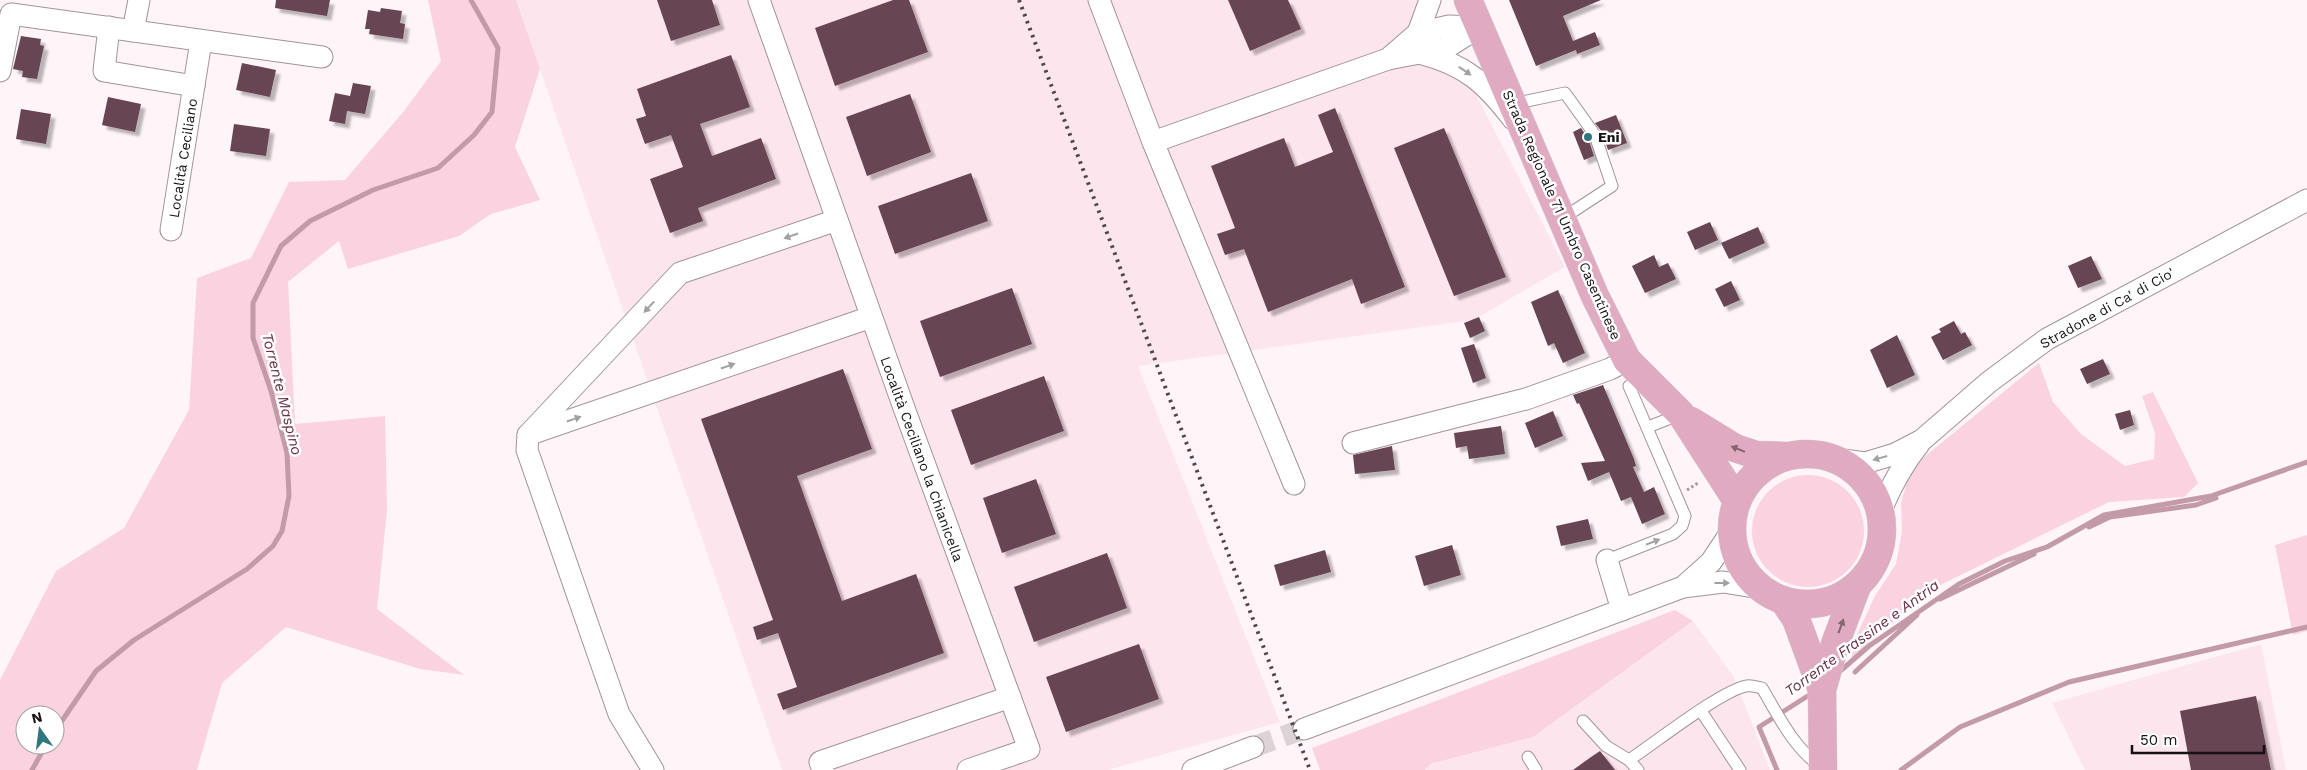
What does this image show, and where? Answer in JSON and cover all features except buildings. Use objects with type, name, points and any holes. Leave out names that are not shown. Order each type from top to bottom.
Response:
[{"type":"main road","name":"Strada Regionale 71 Umbro Casentinese","points":[[1468,0],[1595,296],[1627,360],[1681,414],[1737,501]]},
{"type":"main road","name":"Strada Regionale 71 Umbro Casentinese","points":[[1681,414],[1735,448],[1756,455],[1785,456]]},
{"type":"main road","points":[[1772,595],[1809,604],[1835,599],[1857,586],[1871,570],[1880,552],[1883,531],[1881,510],[1872,489],[1856,471],[1836,459],[1811,454],[1785,456],[1765,466],[1748,482],[1737,501],[1732,516],[1732,532],[1739,560],[1745,573],[1772,595],[1796,619],[1822,690]]},
{"type":"main road","points":[[1823,769],[1822,690],[1835,644],[1857,586]]},
{"type":"street","points":[[133,31],[139,0]]},
{"type":"street","name":"Località Ceciliano la Chianicella","points":[[759,0],[871,317],[1029,749],[968,770]]},
{"type":"street","points":[[1099,0],[1153,142],[1294,484]]},
{"type":"street","points":[[1419,43],[1430,0]]},
{"type":"street","points":[[0,71],[11,14],[322,56]]},
{"type":"street","name":"Località Ceciliano","points":[[109,27],[104,71],[194,86]]},
{"type":"street","points":[[1153,142],[1388,59],[1419,43],[1446,48],[1479,27]]},
{"type":"street","name":"Località Ceciliano","points":[[171,230],[201,41]]},
{"type":"street","points":[[1419,43],[1476,79],[1499,101],[1530,142]]},
{"type":"street","name":"Stradone di Ca' di Cio'","points":[[1922,440],[1989,382],[2103,300],[2307,200]]},
{"type":"street","points":[[654,770],[619,714],[527,450],[528,435],[680,273],[837,220]]},
{"type":"street","points":[[528,435],[871,317]]},
{"type":"street","points":[[1353,443],[1526,399],[1610,369],[1627,360]]},
{"type":"street","points":[[1836,459],[1865,463],[1895,454],[1922,440]]},
{"type":"street","points":[[1881,510],[1889,490],[1907,459],[1922,440]]},
{"type":"street","points":[[1683,587],[1711,562],[1732,532]]},
{"type":"street","points":[[1607,560],[1622,610]]},
{"type":"street","points":[[1304,729],[1683,587],[1723,582],[1772,595]]},
{"type":"street","points":[[823,770],[820,762],[1010,697]]},
{"type":"street","points":[[1193,770],[1253,747]]},
{"type":"lane","points":[[1514,104],[1565,92],[1595,134],[1612,186],[1563,218]]},
{"type":"lane","points":[[1607,560],[1673,534],[1682,526],[1685,516],[1629,386]]},
{"type":"lane","points":[[1648,427],[1681,414]]},
{"type":"lane","points":[[1629,760],[1700,711],[1732,692],[1747,686],[1762,688],[1788,732],[1810,760],[1823,769]]},
{"type":"lane","points":[[1700,711],[1740,770]]},
{"type":"lane","points":[[1583,721],[1606,746],[1629,760],[1638,770]]},
{"type":"lane","points":[[1528,757],[1536,770]]},
{"type":"path","points":[[1682,493],[1701,480]]},
{"type":"shaded area","points":[[428,0],[516,0],[540,69],[515,147],[540,200],[491,214],[459,236],[348,269],[339,241],[288,282],[295,424],[385,416],[387,510],[377,609],[464,675],[420,669],[286,627],[222,683],[197,770],[0,770],[0,680],[56,571],[124,528],[189,410],[197,278],[251,258],[289,182],[345,180],[404,111],[441,61]]},
{"type":"shaded area","points":[[516,0],[1427,0],[1565,267],[1473,320],[1138,366],[1280,722],[1107,770],[782,770]]},
{"type":"shaded area","points":[[2039,363],[2053,402],[2081,434],[2125,466],[2154,459],[2155,433],[2142,396],[2153,392],[2198,483],[2184,497],[2109,502],[1926,592],[1851,660],[1855,639],[1875,596],[1896,564],[1902,531],[1901,503],[1908,478],[1923,458]]},
{"type":"shaded area","points":[[1808,475],[1829,479],[1847,492],[1860,510],[1864,531],[1860,552],[1847,570],[1829,583],[1808,587],[1787,583],[1769,570],[1756,552],[1752,531],[1756,510],[1769,492],[1787,479]]},
{"type":"shaded area","points":[[2307,535],[2307,631],[2293,635],[2275,545]]},
{"type":"shaded area","points":[[1675,610],[1693,621],[1533,737],[1430,764],[1425,770],[1320,770],[1312,748]]},
{"type":"shaded area","points":[[1693,621],[1734,677],[1770,770],[1425,770],[1430,764],[1533,737]]},
{"type":"shaded area","points":[[2261,644],[2286,770],[2085,770],[2052,703]]},
{"type":"waterway","name":"Torrente Maspino","points":[[65,716],[96,671],[134,640],[247,569],[273,546],[282,531],[289,496],[287,453],[271,391],[253,338],[253,303],[281,246],[310,221],[373,190],[438,168],[474,135],[492,112],[498,48],[471,0]]},
{"type":"waterway","name":"Torrente Frassine e Antria","points":[[1838,673],[1869,646],[1959,584],[2005,561],[2047,547],[2104,515],[2211,496],[2307,462]]},
{"type":"waterway","points":[[2089,527],[2110,517],[2196,505],[2216,498]]},
{"type":"waterway","points":[[1940,599],[2034,554]]},
{"type":"waterway","points":[[1855,672],[1917,615]]},
{"type":"waterway","points":[[1901,770],[1960,727],[2069,682],[2307,627]]},
{"type":"waterway","name":"Torrente Frassine e Antria","points":[[1777,770],[1759,727],[1814,692]]},
{"type":"waterway","name":"Torrente Maspino","points":[[32,770],[40,755]]},
{"type":"tunnel","points":[[1253,747],[1304,729]]},
{"type":"railway","points":[[1019,0],[1310,770]]},
{"type":"place","name":"Eni","points":[[1588,137]]}]
